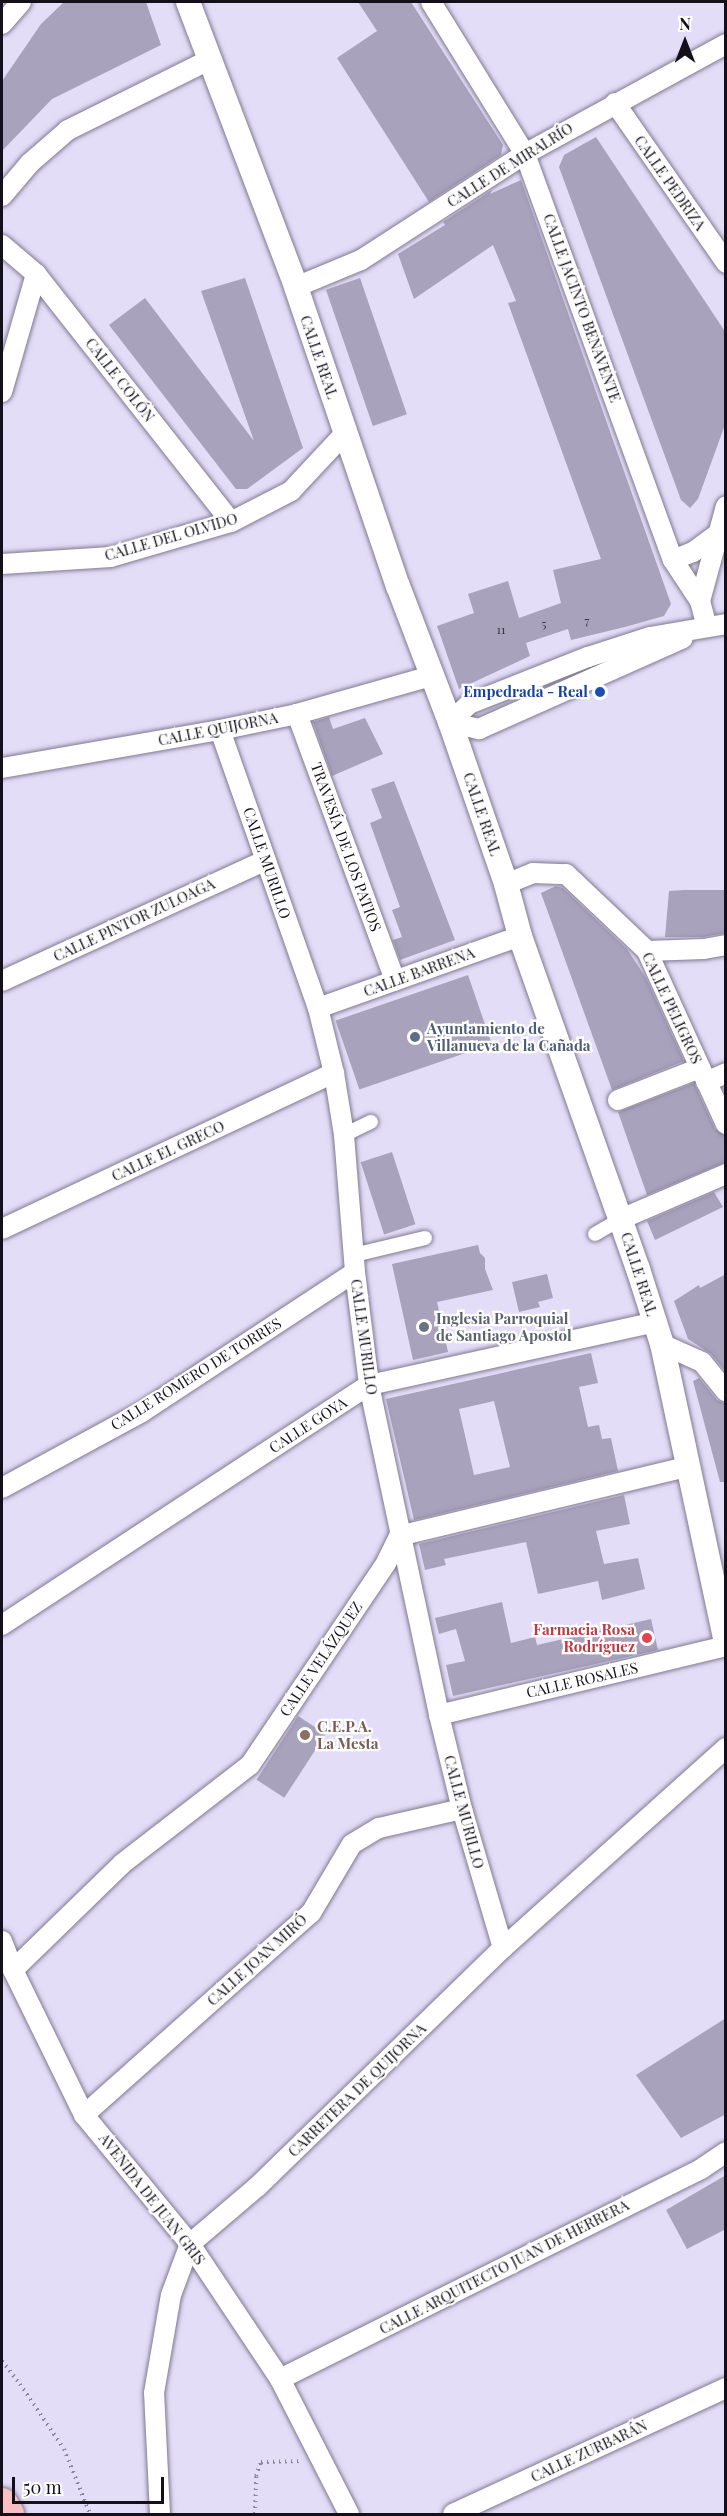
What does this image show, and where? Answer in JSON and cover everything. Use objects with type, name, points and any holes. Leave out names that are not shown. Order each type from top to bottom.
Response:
[{"type":"highway","points":[[2,2504],[8,2514]]},
{"type":"street","points":[[2,24],[21,2]]},
{"type":"street","name":"CALLE REAL","points":[[188,2],[296,287],[431,676],[450,722],[506,884],[520,936],[621,1219],[659,1333],[726,1644]]},
{"type":"street","name":"CALLE JACINTO BENAVENTE","points":[[431,2],[525,154],[673,560],[716,626]]},
{"type":"street","name":"CALLE DE MIRALRÍO","points":[[296,287],[361,260],[525,154],[726,44]]},
{"type":"street","points":[[2,196],[30,163],[68,130],[209,60]]},
{"type":"street","name":"CALLE PEDRIZA","points":[[615,103],[726,263]]},
{"type":"street","name":"CALLE COLÓN","points":[[2,245],[36,274],[231,522]]},
{"type":"street","points":[[2,392],[36,274]]},
{"type":"street","name":"CALLE DEL OLVIDO","points":[[2,564],[111,557],[231,522],[291,490],[345,433]]},
{"type":"street","points":[[700,601],[716,535],[726,506]]},
{"type":"street","points":[[673,560],[693,552],[716,535]]},
{"type":"street","points":[[450,722],[469,704],[547,672],[650,637],[716,626]]},
{"type":"street","points":[[450,722],[479,729],[716,626]]},
{"type":"street","name":"CALLE QUIJORNA","points":[[2,768],[220,730],[297,714],[431,676]]},
{"type":"street","name":"TRAVESÍA DE LOS PATIOS","points":[[297,714],[395,981]]},
{"type":"street","name":"CALLE MURILLO","points":[[220,730],[318,1008],[334,1073],[344,1135],[354,1263],[369,1385],[399,1536],[439,1714],[462,1809],[503,1948]]},
{"type":"street","name":"CALLE PINTOR ZULOAGA","points":[[2,981],[266,860]]},
{"type":"street","name":"CALLE PELIGROS","points":[[506,884],[533,873],[566,874],[647,951],[726,1124]]},
{"type":"street","name":"CALLE BARRENA","points":[[318,1008],[520,936]]},
{"type":"street","points":[[647,951],[704,949],[726,945]]},
{"type":"street","name":"CALLE EL GRECO","points":[[2,1229],[334,1073]]},
{"type":"street","points":[[618,1100],[703,1075],[726,1073]]},
{"type":"street","points":[[344,1135],[371,1122]]},
{"type":"street","points":[[595,1234],[621,1219],[726,1174]]},
{"type":"street","points":[[354,1263],[425,1238]]},
{"type":"street","name":"CALLE ROMERO DE TORRES","points":[[2,1488],[141,1412],[354,1263]]},
{"type":"street","points":[[659,1333],[702,1362],[726,1392]]},
{"type":"street","name":"CALLE GOYA","points":[[2,1626],[369,1385],[659,1333]]},
{"type":"street","points":[[399,1536],[687,1467]]},
{"type":"street","name":"CALLE VELÁZQUEZ","points":[[12,1970],[123,1863],[250,1765],[386,1563],[399,1536]]},
{"type":"street","name":"CALLE ROSALES","points":[[439,1714],[726,1644]]},
{"type":"street","name":"CARRETERA DE QUIJORNA","points":[[160,2514],[154,2393],[171,2295],[190,2244],[257,2187],[503,1948],[726,1748]]},
{"type":"street","name":"CALLE JOAN MIRÓ","points":[[84,2115],[311,1913],[352,1844],[379,1827],[462,1809]]},
{"type":"street","name":"AVENIDA DE JUAN GRIS","points":[[2,1941],[12,1970],[84,2115],[190,2244],[280,2379],[349,2514]]},
{"type":"street","name":"CALLE ARQUITECTO JUAN DE HERRERA","points":[[280,2379],[701,2169],[726,2152]]},
{"type":"street","name":"CALLE ZURBARÁN","points":[[453,2514],[726,2388]]},
{"type":"path","points":[[2,2361],[21,2384],[64,2449],[90,2514]]},
{"type":"path","points":[[255,2514],[256,2476],[261,2462],[303,2460],[315,2447]]},
{"type":"building","points":[[64,2],[146,2],[161,45],[52,99],[2,151],[2,81],[41,24]]},
{"type":"building","points":[[358,2],[411,2],[503,145],[501,155],[429,202],[337,58],[377,31]]},
{"type":"building","points":[[596,137],[726,333],[726,422],[698,499],[690,508],[681,500],[559,167],[564,155]]},
{"type":"building","points":[[521,180],[671,604],[664,616],[625,627],[571,640],[568,629],[526,643],[530,656],[459,689],[437,626],[474,613],[468,594],[508,581],[519,618],[561,603],[553,570],[601,559],[508,303],[516,301],[493,245],[414,299],[398,254],[445,225],[443,222],[492,190],[490,194]]},
{"type":"building","points":[[245,278],[303,448],[247,489],[236,489],[109,325],[145,298],[254,441],[201,291]]},
{"type":"building","points":[[360,278],[407,414],[373,426],[326,290]]},
{"type":"building","points":[[329,717],[333,729],[365,718],[383,754],[332,776],[313,722]]},
{"type":"building","points":[[394,781],[455,940],[400,960],[393,940],[402,937],[392,910],[400,907],[370,823],[382,818],[371,789]]},
{"type":"building","points":[[556,886],[563,888],[627,949],[646,978],[684,1061],[612,1090],[541,893]]},
{"type":"building","points":[[726,890],[726,933],[703,937],[665,937],[669,891]]},
{"type":"building","name":"Ayuntamiento de Villanueva de la Cañada","points":[[468,975],[492,1044],[359,1090],[336,1021]]},
{"type":"building","points":[[694,1083],[715,1129],[726,1136],[726,1162],[647,1195],[618,1112]]},
{"type":"building","points":[[392,1152],[415,1224],[384,1234],[361,1162]]},
{"type":"building","points":[[714,1192],[723,1207],[655,1240],[647,1221]]},
{"type":"building","name":"Inglesia Parroquial de Santiago Apostol","points":[[478,1245],[480,1253],[485,1258],[485,1269],[493,1290],[437,1302],[448,1352],[413,1360],[392,1264]]},
{"type":"building","points":[[547,1274],[553,1298],[538,1302],[540,1307],[519,1312],[512,1282]]},
{"type":"building","points":[[726,1274],[726,1372],[711,1354],[688,1339],[674,1301],[699,1285],[700,1288]]},
{"type":"building","points":[[591,1353],[598,1383],[579,1387],[588,1427],[599,1425],[602,1439],[611,1438],[618,1471],[414,1520],[386,1399]],"holes":[[[494,1401],[510,1467],[474,1475],[459,1409]]]},
{"type":"building","points":[[699,1378],[717,1400],[726,1404],[726,1482],[720,1482],[693,1381]]},
{"type":"building","points":[[624,1495],[630,1524],[596,1531],[604,1564],[638,1558],[645,1589],[602,1600],[598,1581],[538,1594],[526,1542],[444,1559],[446,1565],[425,1570],[419,1544]]},
{"type":"building","points":[[502,1602],[511,1643],[535,1637],[537,1645],[651,1619],[658,1650],[453,1696],[446,1665],[465,1661],[456,1629],[439,1634],[435,1618]]},
{"type":"building","points":[[298,1716],[326,1734],[284,1798],[257,1780]]},
{"type":"building","points":[[726,2018],[726,2114],[681,2138],[636,2075]]},
{"type":"building","points":[[726,2175],[726,2229],[687,2249],[666,2210]]},
{"type":"place","name":"Empedrada - Real","points":[[600,692]]},
{"type":"place","name":"Ayuntamiento de Villanueva de la Cañada","points":[[415,1037]]},
{"type":"place","name":"Inglesia Parroquial de Santiago Apostol","points":[[424,1327]]},
{"type":"place","name":"Farmacia Rosa Rodríguez","points":[[647,1638]]},
{"type":"place","name":"C.E.P.A. La Mesta","points":[[305,1735]]}]
